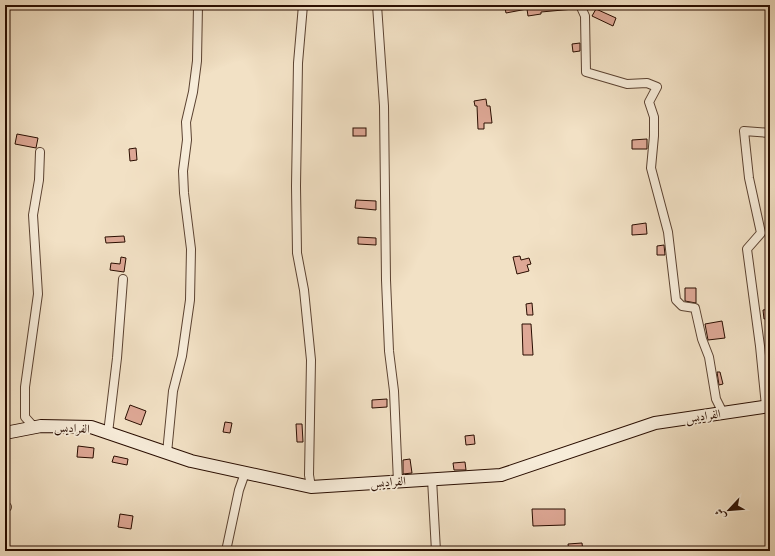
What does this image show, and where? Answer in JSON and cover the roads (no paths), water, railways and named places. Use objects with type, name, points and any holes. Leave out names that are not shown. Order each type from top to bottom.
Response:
[{"type":"street","points":[[167,453],[173,391],[182,356],[190,300],[191,249],[184,192],[183,170],[187,140],[186,122],[193,92],[197,61],[198,5]]},
{"type":"street","points":[[303,5],[298,63],[296,186],[298,253],[304,290],[311,360],[311,488]]},
{"type":"street","points":[[377,5],[384,106],[386,265],[389,351],[394,391],[398,482]]},
{"type":"street","points":[[580,5],[585,16],[586,72],[627,84],[647,83],[656,87],[649,102],[654,117],[651,168],[653,181],[668,232],[676,300],[682,306],[696,308],[702,339],[709,357],[716,399],[723,413]]},
{"type":"street","points":[[768,406],[747,249],[761,234],[749,178],[744,131],[770,133]]},
{"type":"street","points":[[34,428],[25,417],[25,387],[38,294],[32,215],[39,180],[40,152]]},
{"type":"street","points":[[108,433],[117,358],[123,279]]},
{"type":"street","name":"الفراديس","points":[[5,433],[41,426],[91,427],[191,461],[311,488],[502,475],[655,423],[768,406]]},
{"type":"street","points":[[226,551],[244,473]]},
{"type":"street","points":[[432,479],[436,551]]}]
